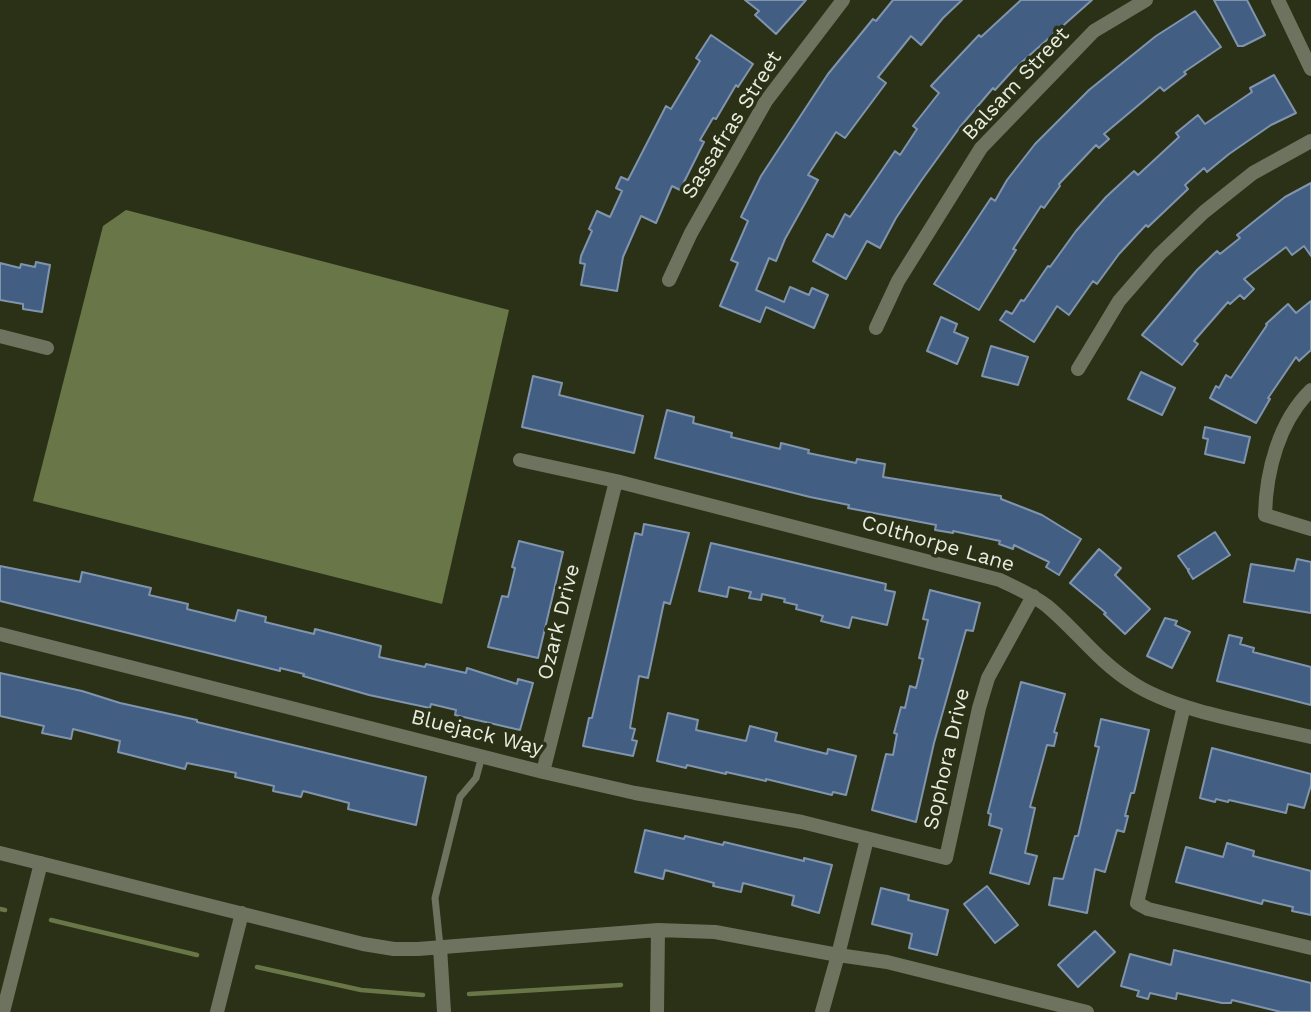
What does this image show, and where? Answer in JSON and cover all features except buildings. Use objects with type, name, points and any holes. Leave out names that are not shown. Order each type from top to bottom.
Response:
[{"type":"street","name":"Sassafras Street","points":[[669,280],[691,233],[766,101],[843,0]]},
{"type":"street","name":"Balsam Street","points":[[876,328],[898,281],[981,148],[1094,31],[1146,0]]},
{"type":"street","points":[[1278,0],[1311,69]]},
{"type":"street","points":[[1078,369],[1119,302],[1159,255],[1204,212],[1253,173],[1311,141]]},
{"type":"street","points":[[0,336],[47,348]]},
{"type":"street","points":[[1311,390],[1291,415],[1278,444],[1265,501],[1265,515],[1311,528]]},
{"type":"street","name":"Colthorpe Lane","points":[[520,460],[616,481],[1000,580],[1033,596],[1132,683],[1184,706],[1311,737]]},
{"type":"street","name":"Ozark Drive","points":[[544,772],[616,481]]},
{"type":"street","name":"Sophora Drive","points":[[946,858],[988,678],[1033,596]]},
{"type":"street","name":"Bluejack Way","points":[[0,634],[544,772],[635,793],[802,822],[946,858]]},
{"type":"street","points":[[1184,706],[1137,903],[1148,909],[1311,948]]},
{"type":"street","points":[[822,1012],[867,839]]},
{"type":"street","points":[[0,853],[363,944],[394,949],[657,930],[715,932],[887,962],[1087,1012]]},
{"type":"street","points":[[3,1012],[41,863]]},
{"type":"street","points":[[217,1012],[242,913]]},
{"type":"street","points":[[657,930],[657,1012]]},
{"type":"street","points":[[440,947],[444,1012]]},
{"type":"lane","points":[[440,947],[435,898],[460,797],[476,778],[482,756]]},
{"type":"shaded area","points":[[126,210],[509,310],[442,604],[33,501],[103,226]]},
{"type":"waterway","points":[[0,909],[5,910]]},
{"type":"waterway","points":[[51,920],[197,955]]},
{"type":"waterway","points":[[257,967],[361,990],[423,995]]},
{"type":"waterway","points":[[469,994],[621,985]]}]
